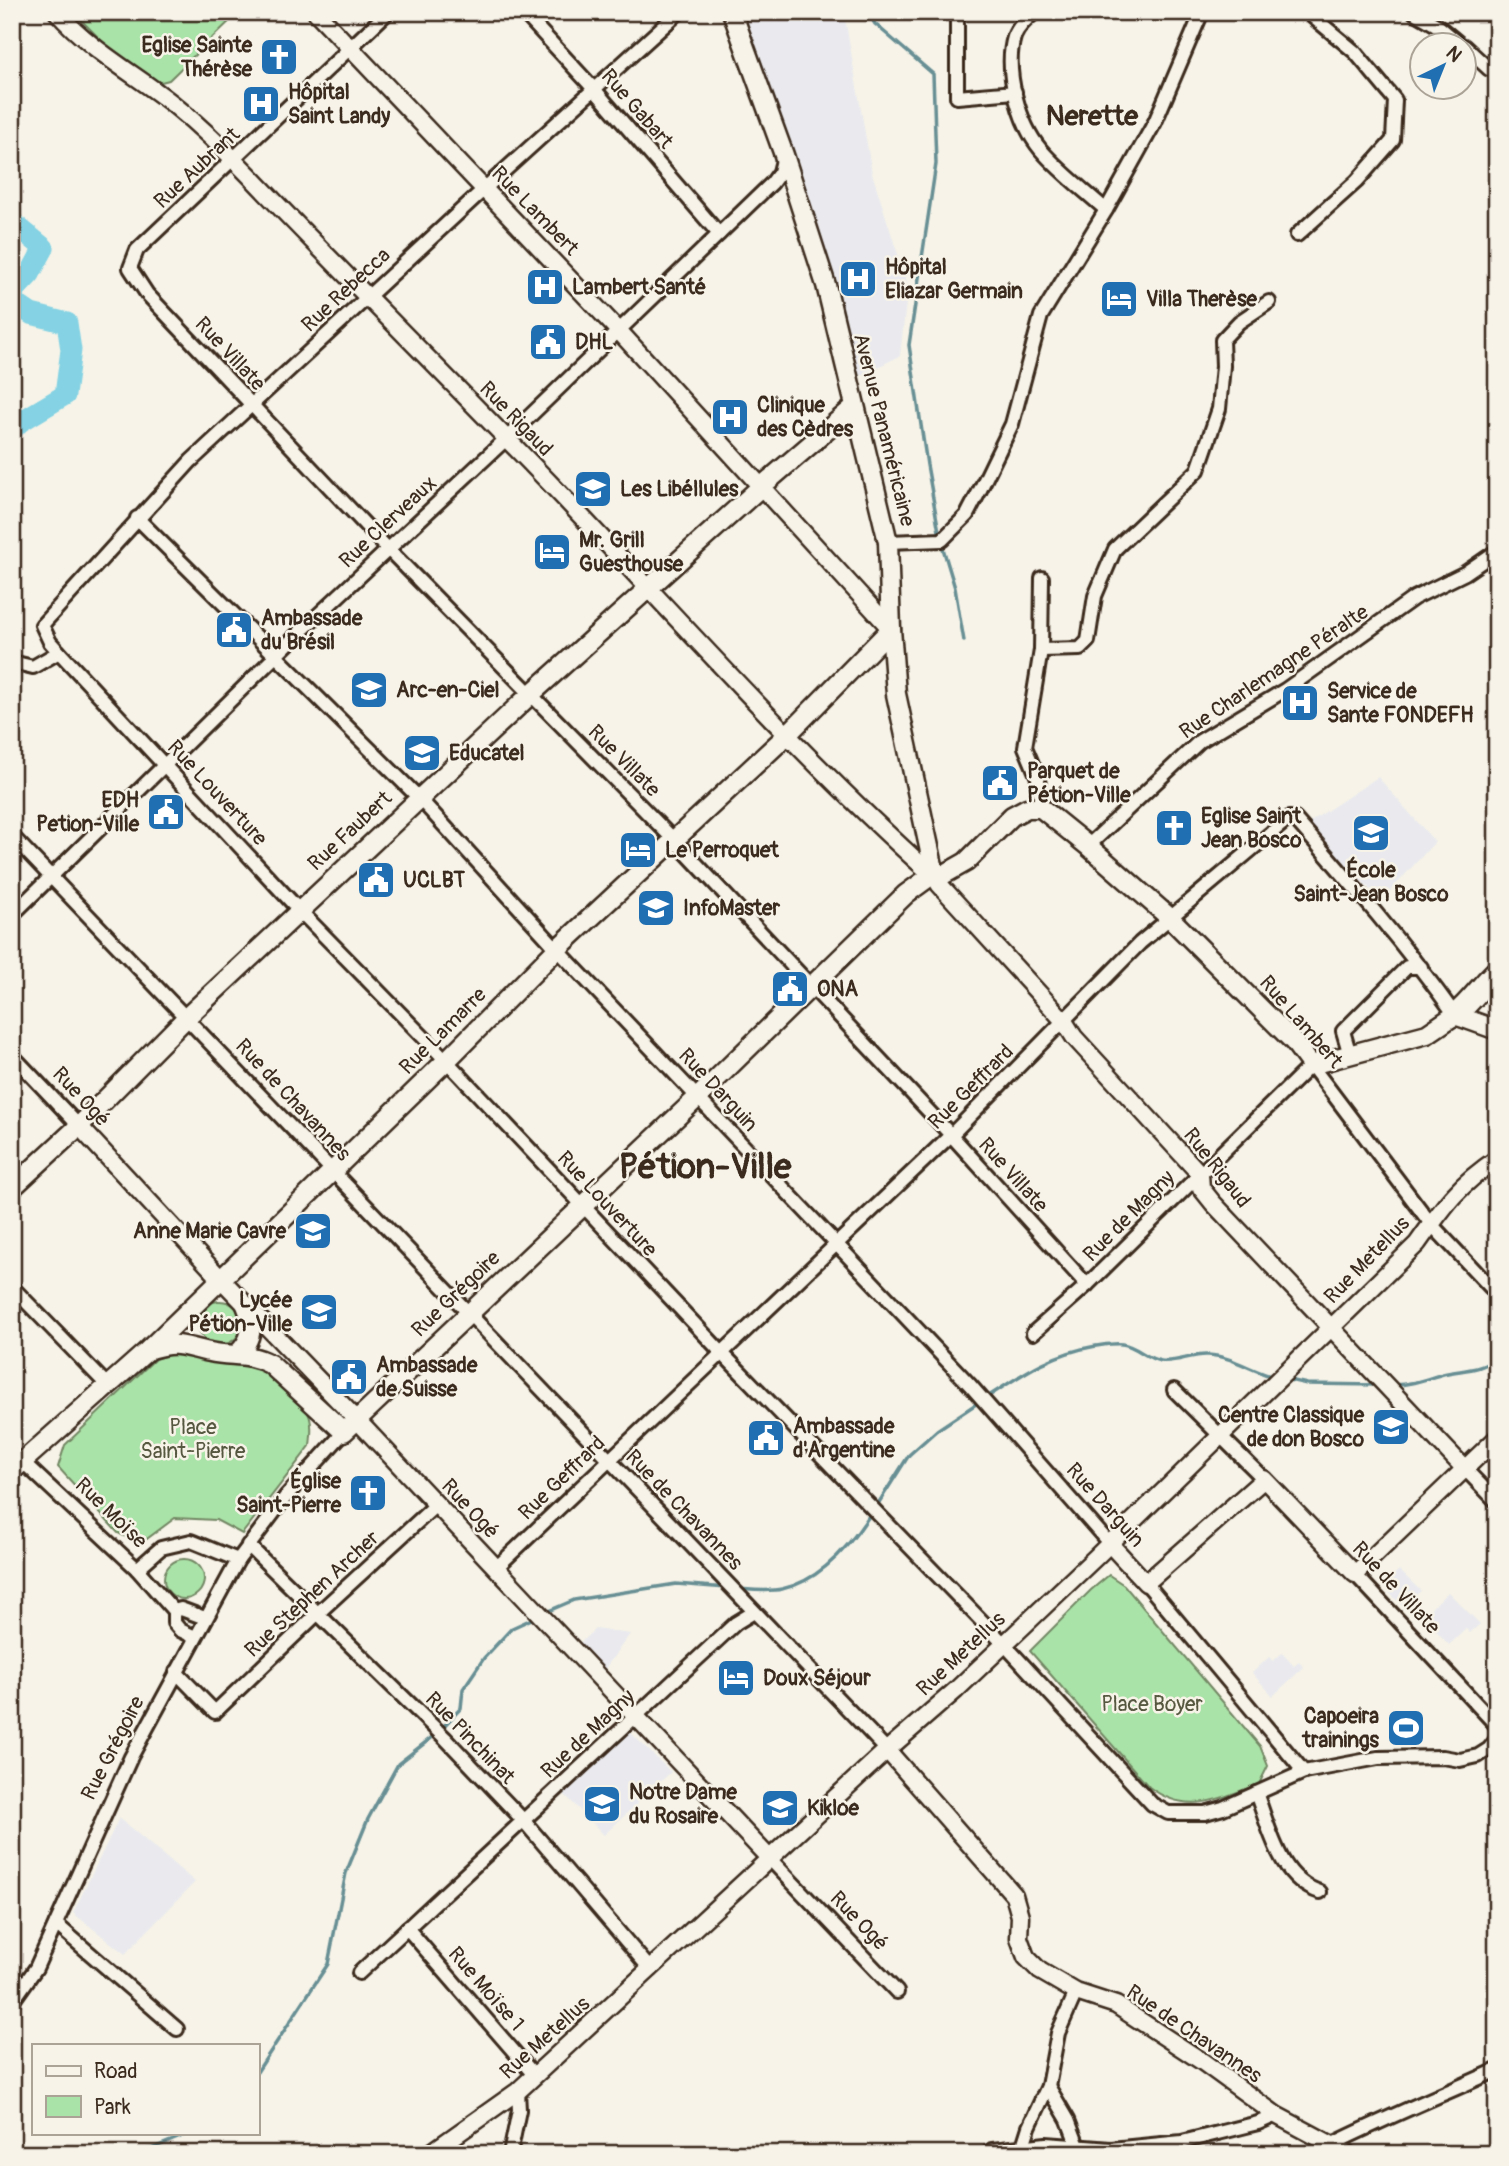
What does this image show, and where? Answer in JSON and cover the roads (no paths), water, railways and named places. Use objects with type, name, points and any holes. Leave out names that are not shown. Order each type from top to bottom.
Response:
[{"type":"main road","name":"Avenue Panaméricaine","points":[[732,12],[784,155],[826,285],[888,542],[896,694],[935,876]]},
{"type":"main road","name":"Rue Faubert","points":[[12,1188],[299,910],[531,694],[854,407]]},
{"type":"main road","name":"Rue Lamarre","points":[[16,1462],[147,1351],[557,949],[786,736],[891,629]]},
{"type":"main road","name":"Rue Grégoire","points":[[351,1426],[697,1098],[906,894],[965,862],[1012,816],[1027,808],[1041,808]]},
{"type":"main road","name":"Rue Lambert","points":[[1041,808],[1088,845],[1170,918],[1294,1042],[1311,1065]]},
{"type":"main road","points":[[1461,1010],[1497,971]]},
{"type":"main road","points":[[1311,1065],[1427,1034],[1461,1010],[1480,1002],[1497,984]]},
{"type":"main road","points":[[1461,1010],[1497,1030]]},
{"type":"main road","points":[[195,1348],[188,1322],[197,1302]]},
{"type":"main road","points":[[237,1354],[250,1336],[251,1320],[246,1305]]},
{"type":"main road","points":[[147,1351],[175,1344],[210,1352],[252,1356],[270,1364],[351,1426]]},
{"type":"street","name":"Rue Rigaud","points":[[57,12],[88,41],[173,104],[234,160],[507,438],[786,736],[885,833],[935,876],[1064,1021],[1074,1037],[1200,1174],[1201,1188],[1213,1203],[1497,1502]]},
{"type":"street","name":"Rue Lambert","points":[[316,12],[618,330],[891,629]]},
{"type":"street","name":"Rue Aubrant","points":[[130,268],[137,250],[388,12]]},
{"type":"street","name":"Rue Gabart","points":[[523,12],[719,233]]},
{"type":"street","name":"Rue Rebecca","points":[[53,611],[191,461],[366,297],[679,12]]},
{"type":"street","points":[[957,12],[957,97],[1015,92]]},
{"type":"street","points":[[1035,12],[1014,36],[1011,66],[1018,108],[1041,149],[1106,210]]},
{"type":"street","points":[[888,542],[942,540],[967,515],[1012,424],[1041,316],[1156,122],[1202,12]]},
{"type":"street","points":[[1297,235],[1357,181],[1393,139],[1395,100],[1355,52],[1307,12]]},
{"type":"street","points":[[1414,12],[1446,32]]},
{"type":"street","points":[[1478,59],[1489,69]]},
{"type":"street","name":"Rue Clerveaux","points":[[12,915],[388,549],[772,184],[780,172],[784,155]]},
{"type":"street","name":"Rue Villate","points":[[130,268],[147,294],[388,549],[675,841],[951,1135],[1087,1285]]},
{"type":"street","points":[[1041,650],[1080,649],[1085,646],[1095,596],[1115,549],[1198,470],[1219,409],[1223,366],[1222,340],[1239,322],[1269,302]]},
{"type":"street","name":"Rue Darguin","points":[[137,518],[419,799],[697,1098],[996,1413],[1146,1583],[1304,1772]]},
{"type":"street","name":"Rue Charlemagne Péralte","points":[[1088,845],[1200,741],[1296,682],[1414,598],[1465,573],[1497,551]]},
{"type":"street","points":[[1041,808],[1038,778],[1025,747],[1041,650],[1042,578]]},
{"type":"street","name":"Rue Louverture","points":[[53,611],[42,625],[50,642],[59,652],[299,910],[446,1060],[722,1353],[1004,1644],[1152,1804],[1168,1813],[1205,1812],[1256,1793]]},
{"type":"street","points":[[12,662],[33,667],[59,652]]},
{"type":"street","name":"Rue Geffrard","points":[[496,1568],[951,1135],[1140,943],[1289,818],[1295,819],[1420,967],[1461,1010]]},
{"type":"street","name":"Rue de Chavannes","points":[[12,836],[887,1751],[986,1860],[1014,1895],[1020,1916],[1019,1938],[1026,1957],[1040,1971],[1076,1992],[1116,2005],[1203,2062],[1276,2115],[1349,2154]]},
{"type":"street","points":[[1350,1055],[1343,1031],[1407,967],[1420,967]]},
{"type":"street","name":"Rue Ogé","points":[[12,1055],[246,1305],[351,1426],[437,1504],[897,1992]]},
{"type":"street","name":"Rue Lambert","points":[[1311,1065],[1432,1224],[1497,1294]]},
{"type":"street","name":"Rue de Magny","points":[[1033,1333],[1087,1285],[1311,1065]]},
{"type":"street","name":"Rue Metellus","points":[[429,2154],[518,2091],[956,1690],[1417,1244],[1463,1184],[1497,1159]]},
{"type":"street","points":[[12,1287],[108,1386]]},
{"type":"street","points":[[1146,1583],[1264,1479],[1174,1390]]},
{"type":"street","name":"Rue Grégoire","points":[[12,2002],[36,1968],[131,1757],[238,1560],[288,1495],[351,1426]]},
{"type":"street","points":[[1355,1574],[1497,1438]]},
{"type":"street","name":"Rue Moïse","points":[[16,1462],[137,1569],[174,1611],[174,1623],[180,1630],[195,1637]]},
{"type":"street","name":"Rue de Villate","points":[[1264,1479],[1497,1726]]},
{"type":"street","name":"Rue Stephen Archer","points":[[176,1672],[215,1712],[437,1504]]},
{"type":"street","points":[[137,1569],[160,1548],[191,1541],[238,1560]]},
{"type":"street","name":"Rue Pinchinat","points":[[248,1545],[429,1722],[523,1820],[651,1970]]},
{"type":"street","points":[[174,1611],[181,1609],[205,1618]]},
{"type":"street","name":"Rue de Magny","points":[[359,1973],[736,1623],[754,1612]]},
{"type":"street","points":[[1321,1892],[1299,1881],[1280,1856],[1256,1793],[1304,1772],[1378,1758],[1443,1757],[1460,1760],[1478,1756],[1489,1749],[1497,1739]]},
{"type":"street","points":[[56,1924],[177,2029]]},
{"type":"street","name":"Rue Moïse 1","points":[[407,1928],[535,2076]]},
{"type":"street","points":[[1023,2146],[1048,2086],[1058,2033],[1076,1992]]},
{"type":"street","points":[[1331,2145],[1387,2117],[1497,2070]]},
{"type":"street","points":[[1048,2086],[1068,2120],[1079,2148]]},
{"type":"street","points":[[510,2154],[519,2110],[518,2091]]},
{"type":"street","points":[[987,2154],[992,2150],[1045,2144],[1111,2149],[1182,2142],[1258,2123],[1276,2115]]},
{"type":"street","points":[[1488,2154],[1497,2148]]},
{"type":"waterway","points":[[868,12],[875,24],[933,74],[936,164],[909,345],[940,537]]},
{"type":"waterway","points":[[12,222],[44,248],[30,274],[12,293]]},
{"type":"waterway","points":[[12,301],[31,314],[67,323],[71,350],[65,395],[20,422],[12,430]]},
{"type":"waterway","points":[[942,545],[955,588],[964,641]]},
{"type":"waterway","points":[[986,1398],[1051,1359],[1112,1344],[1127,1345],[1161,1361],[1202,1355],[1217,1356],[1274,1377]]},
{"type":"waterway","points":[[1393,1385],[1478,1368],[1497,1357]]},
{"type":"waterway","points":[[1285,1379],[1307,1384],[1378,1385]]},
{"type":"waterway","points":[[876,1507],[909,1455],[937,1430],[979,1402]]},
{"type":"waterway","points":[[738,1589],[777,1590],[809,1578],[822,1570],[844,1549],[871,1513]]},
{"type":"waterway","points":[[546,1612],[574,1600],[676,1584],[727,1588]]},
{"type":"waterway","points":[[441,1729],[461,1708],[463,1689],[484,1658],[512,1628],[536,1617]]},
{"type":"waterway","points":[[259,2069],[328,1964],[346,1873],[368,1819],[398,1764],[435,1735]]},
{"type":"waterway","points":[[113,2154],[151,2149],[188,2134]]},
{"type":"place","name":"Eglise Sainte Thérèse","points":[[279,57]]},
{"type":"place","name":"Hôpital Saint Landy","points":[[261,104]]},
{"type":"place","name":"Hôpital Eliazar Germain","points":[[858,279]]},
{"type":"place","name":"Lambert Santé","points":[[545,287]]},
{"type":"place","name":"Villa Therèse","points":[[1119,299]]},
{"type":"place","name":"DHL","points":[[548,342]]},
{"type":"place","name":"Clinique des Cèdres","points":[[730,417]]},
{"type":"place","name":"Les Libéllules","points":[[593,489]]},
{"type":"place","name":"Mr. Grill Guesthouse","points":[[552,552]]},
{"type":"place","name":"Ambassade du Brésil","points":[[234,630]]},
{"type":"place","name":"Arc-en-Ciel","points":[[369,690]]},
{"type":"place","name":"Service de Sante FONDEFH","points":[[1300,703]]},
{"type":"place","name":"Educatel","points":[[422,753]]},
{"type":"place","name":"Parquet de Pétion-Ville","points":[[1000,783]]},
{"type":"place","name":"EDH Petion-Ville","points":[[166,812]]},
{"type":"place","name":"Eglise Saint Jean Bosco","points":[[1174,828]]},
{"type":"place","name":"École Saint-Jean Bosco","points":[[1371,833]]},
{"type":"place","name":"Le Perroquet","points":[[638,850]]},
{"type":"place","name":"UCLBT","points":[[376,880]]},
{"type":"place","name":"InfoMaster","points":[[656,908]]},
{"type":"place","name":"ONA","points":[[790,989]]},
{"type":"place","name":"Anne Marie Cavre","points":[[313,1231]]},
{"type":"place","name":"Lycée Pétion-Ville","points":[[319,1312]]},
{"type":"place","name":"Ambassade de Suisse","points":[[349,1377]]},
{"type":"place","name":"Centre Classique de don Bosco","points":[[1391,1427]]},
{"type":"place","name":"Ambassade d'Argentine","points":[[766,1438]]},
{"type":"place","name":"Église Saint-Pierre","points":[[368,1493]]},
{"type":"place","name":"Doux Séjour","points":[[736,1678]]},
{"type":"place","name":"Capoeira trainings","points":[[1406,1728]]},
{"type":"place","name":"Notre Dame du Rosaire","points":[[602,1804]]},
{"type":"place","name":"Kikloe","points":[[780,1808]]},
{"type":"district","name":"Nerette","points":[[1092,116]]},
{"type":"district","name":"Pétion-Ville","points":[[705,1167]]},
{"type":"park label","name":"Place Saint-Pierre","points":[[193,1439]]},
{"type":"park label","name":"Place Boyer","points":[[1152,1704]]}]
